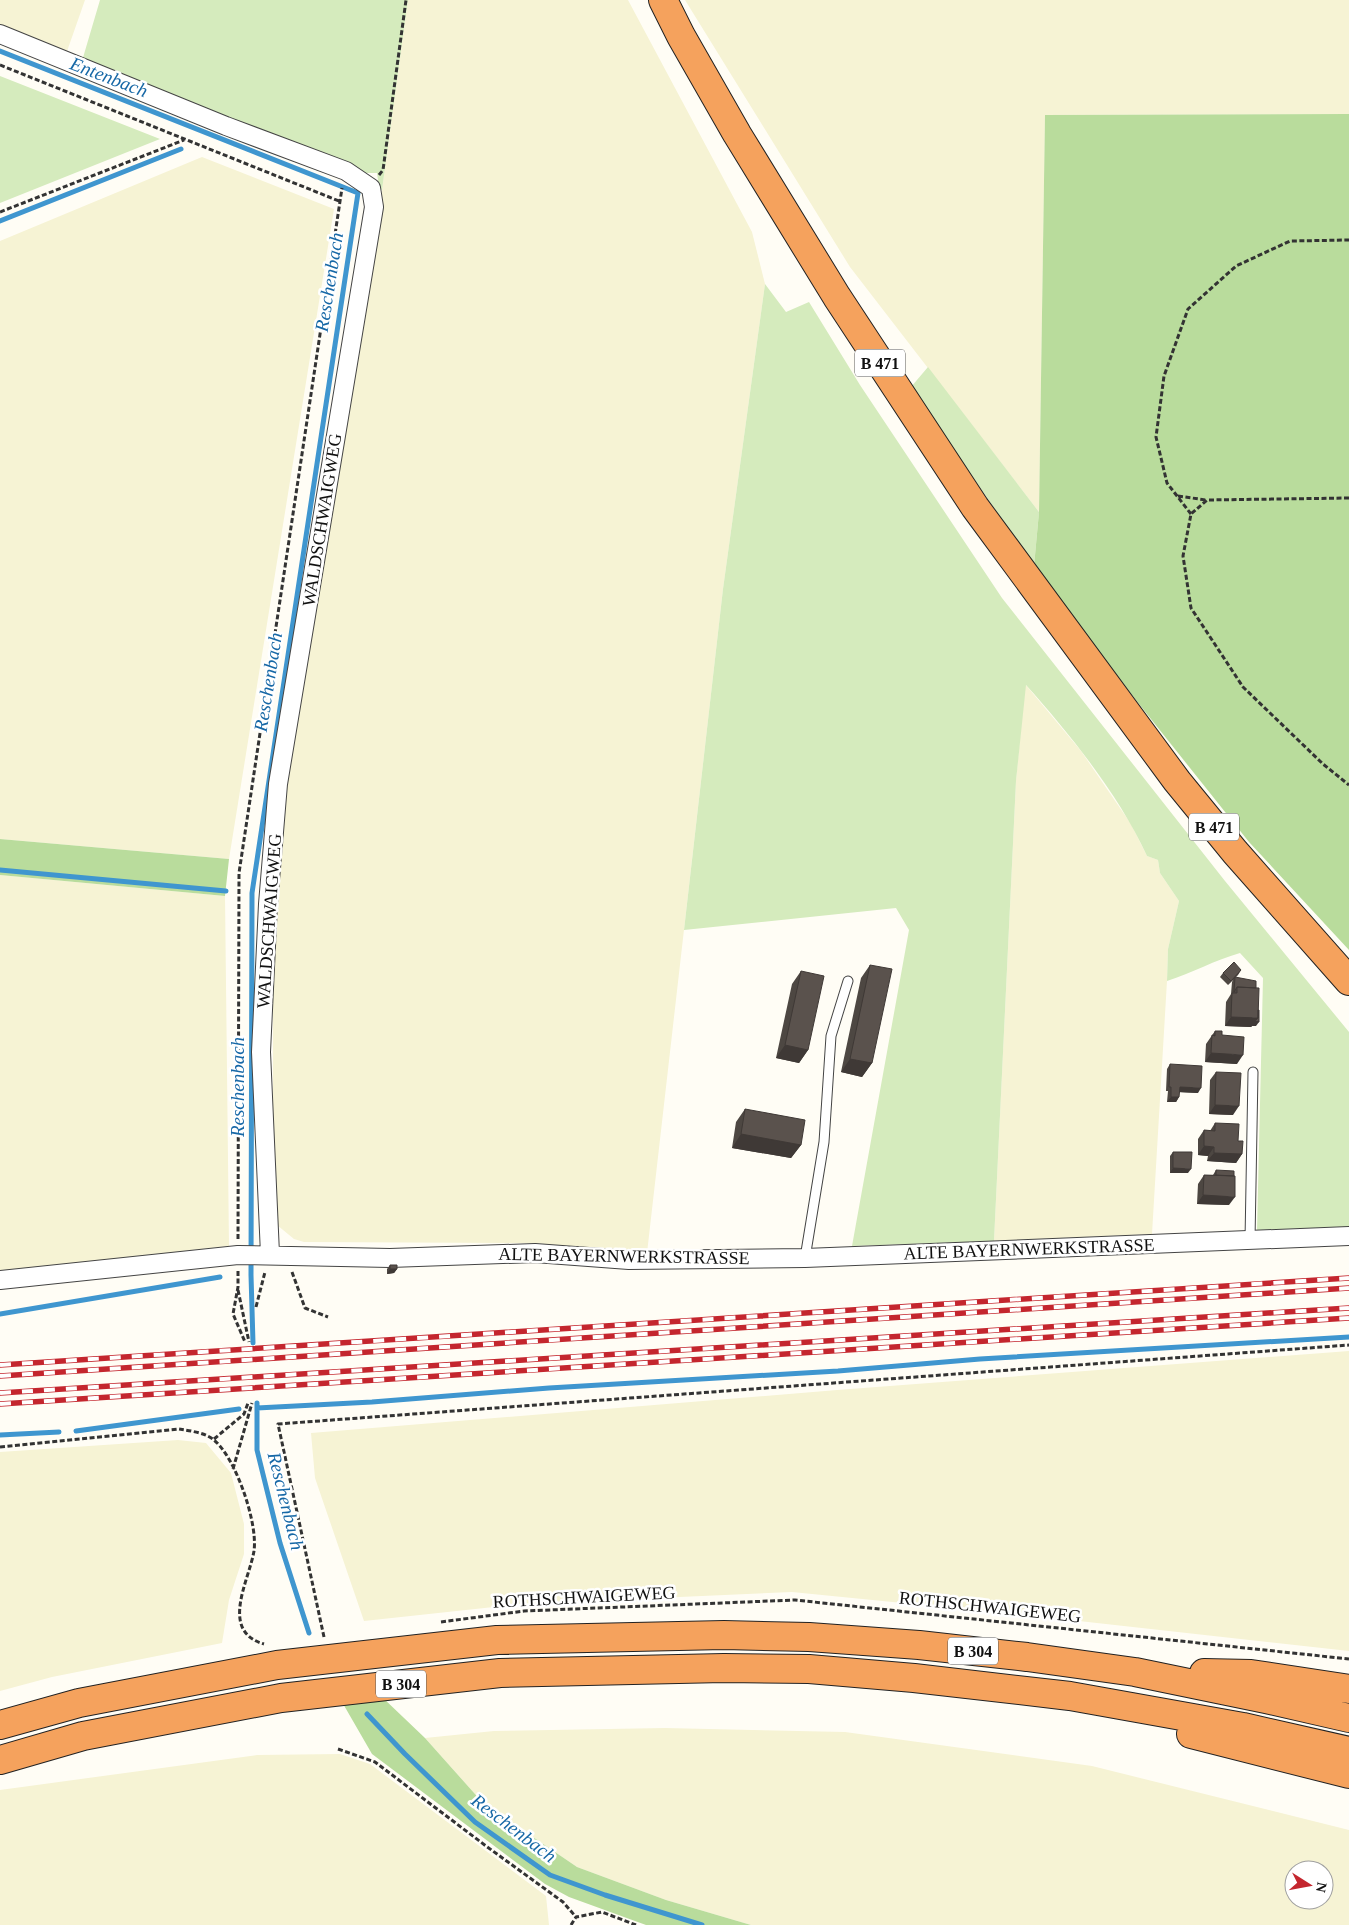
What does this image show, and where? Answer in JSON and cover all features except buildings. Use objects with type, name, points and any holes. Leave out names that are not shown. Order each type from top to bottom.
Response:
[{"type":"highway","name":"B 471","points":[[663,0],[681,36],[737,134],[826,280],[974,507],[1177,781],[1235,852],[1349,981]]},
{"type":"highway","name":"B 304","points":[[0,1725],[79,1703],[277,1665],[497,1640],[724,1635],[809,1637],[990,1652],[1135,1672],[1349,1718]]},
{"type":"highway","name":"B 304","points":[[0,1760],[82,1736],[282,1698],[500,1673],[724,1668],[809,1669],[928,1679],[1070,1696],[1130,1705],[1243,1727],[1349,1751]]},
{"type":"highway","points":[[1135,1672],[1251,1674],[1349,1689]]},
{"type":"highway","points":[[1130,1705],[1166,1728],[1349,1774]]},
{"type":"street","points":[[0,34],[226,126],[346,171],[371,188]]},
{"type":"street","name":"WALDSCHWAIGWEG","points":[[271,1255],[261,1052],[268,904],[278,784],[374,207],[371,188]]},
{"type":"street","name":"ALTE BAYERNWERKSTRASSE","points":[[0,1280],[238,1255],[390,1258],[535,1253],[629,1260],[805,1258],[1349,1236]]},
{"type":"lane","points":[[805,1258],[824,1142],[831,1036],[848,981]]},
{"type":"lane","points":[[1250,1240],[1253,1072]]},
{"type":"path","points":[[371,188],[383,170],[406,0]]},
{"type":"path","points":[[0,65],[339,201]]},
{"type":"path","points":[[0,212],[185,139]]},
{"type":"path","points":[[1191,514],[1167,483],[1156,437],[1164,376],[1188,309],[1236,266],[1290,242],[1349,240]]},
{"type":"path","points":[[1177,496],[1207,500],[1349,498]]},
{"type":"path","points":[[1207,500],[1191,514],[1183,556],[1191,608],[1243,688],[1323,764],[1349,785]]},
{"type":"path","points":[[256,1307],[271,1255]]},
{"type":"path","points":[[271,1255],[305,1308],[328,1317]]},
{"type":"path","points":[[238,1287],[247,1342],[233,1314],[238,1287]]},
{"type":"path","points":[[324,1637],[278,1424],[1349,1345]]},
{"type":"path","points":[[214,1439],[244,1414],[250,1403],[233,1469]]},
{"type":"path","points":[[0,1447],[179,1429],[193,1431],[214,1439],[228,1457],[243,1490],[252,1520],[254,1550],[239,1606],[243,1630],[252,1639],[263,1644],[272,1643]]},
{"type":"path","name":"ROTHSCHWAIGEWEG","points":[[438,1622],[524,1611],[795,1600],[1349,1659]]},
{"type":"path","points":[[316,1639],[334,1636]]},
{"type":"path","points":[[338,1749],[376,1762],[563,1902],[576,1917]]},
{"type":"path","points":[[571,1925],[576,1917],[602,1912],[636,1925]]},
{"type":"shaded area","points":[[0,0],[85,0],[65,57],[0,30]]},
{"type":"shaded area","points":[[408,0],[628,0],[752,232],[765,284],[723,589],[647,1253],[534,1243],[304,1242],[294,1239],[277,1225],[273,1190],[273,904],[287,785],[382,190]]},
{"type":"shaded area","points":[[685,0],[1349,0],[1349,114],[1045,115],[1039,512],[850,267]]},
{"type":"shaded area","points":[[202,157],[334,209],[229,859],[0,839],[0,241]]},
{"type":"shaded area","points":[[1025,684],[1081,751],[1131,824],[1147,856],[1158,860],[1160,873],[1179,901],[1168,949],[1152,1234],[994,1241],[1016,781]]},
{"type":"shaded area","points":[[0,875],[225,896],[229,1246],[0,1272]]},
{"type":"shaded area","points":[[1349,1351],[1349,1651],[1052,1618],[792,1592],[522,1604],[364,1621],[315,1478],[311,1433]]},
{"type":"shaded area","points":[[178,1440],[206,1443],[231,1473],[244,1524],[244,1554],[229,1600],[222,1643],[52,1677],[0,1691],[0,1452]]},
{"type":"shaded area","points":[[665,1728],[845,1732],[1092,1766],[1349,1830],[1349,1925],[751,1925],[666,1900],[577,1867],[483,1803],[425,1738],[494,1731]]},
{"type":"shaded area","points":[[340,1754],[370,1764],[546,1896],[549,1925],[0,1925],[0,1790],[257,1755]]},
{"type":"green space","points":[[100,0],[408,0],[382,190],[379,188],[377,173],[364,173],[82,61]]},
{"type":"green space","points":[[0,76],[160,139],[0,203]]},
{"type":"green space","points":[[1349,114],[1349,950],[1249,842],[1139,704],[1034,566],[1039,512],[1045,115]]},
{"type":"green space","points":[[765,284],[786,312],[809,302],[860,385],[1002,598],[1225,881],[1349,1032],[1349,1227],[1257,1230],[1263,978],[1240,953],[1167,981],[1168,949],[1179,901],[1160,873],[1158,860],[1147,856],[1136,833],[1093,766],[1026,685],[1016,781],[994,1241],[852,1246],[909,930],[896,908],[684,930],[723,589]]},
{"type":"green space","points":[[928,367],[1039,512],[1034,566],[911,387]]},
{"type":"green space","points":[[0,839],[229,859],[225,896],[0,875]]},
{"type":"green space","points":[[382,1697],[425,1738],[483,1803],[577,1867],[666,1900],[751,1925],[646,1925],[569,1897],[545,1884],[372,1754],[342,1702]]},
{"type":"waterway","name":"Reschenbach","points":[[0,51],[358,193],[252,893],[251,1275],[253,1343]]},
{"type":"waterway","name":"Reschenbach","points":[[0,221],[181,149]]},
{"type":"waterway","points":[[0,870],[226,891]]},
{"type":"waterway","points":[[0,1314],[220,1277]]},
{"type":"waterway","points":[[257,1408],[838,1371],[980,1359],[1349,1337]]},
{"type":"waterway","name":"Reschenbach","points":[[257,1403],[257,1450],[280,1543],[309,1633]]},
{"type":"waterway","points":[[76,1431],[239,1409]]},
{"type":"waterway","points":[[0,1435],[59,1432]]},
{"type":"waterway","name":"Reschenbach","points":[[367,1714],[475,1822],[550,1875],[605,1895],[702,1925]]},
{"type":"railway","points":[[0,1365],[1349,1278]]},
{"type":"railway","points":[[0,1376],[1349,1288]]},
{"type":"railway","points":[[0,1393],[1349,1308]]},
{"type":"railway","points":[[0,1404],[1349,1318]]},
{"type":"water label","name":"Entenbach","points":[[109,77]]}]
